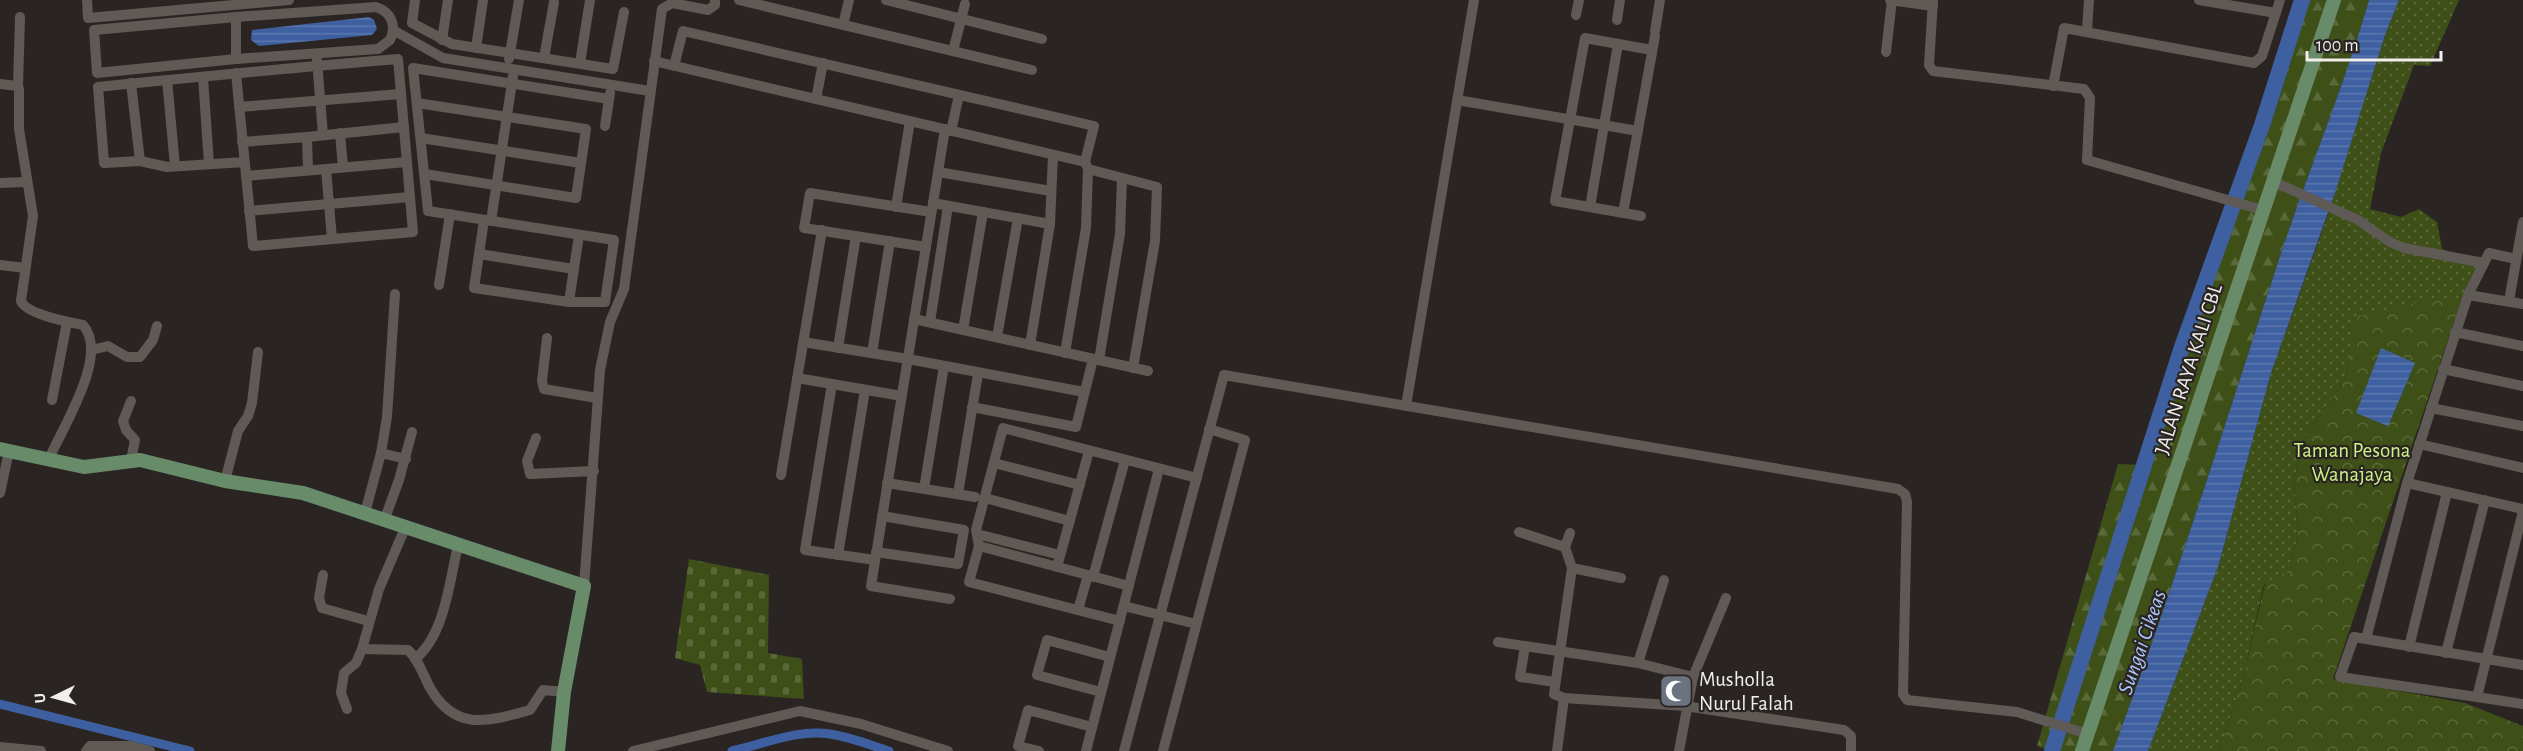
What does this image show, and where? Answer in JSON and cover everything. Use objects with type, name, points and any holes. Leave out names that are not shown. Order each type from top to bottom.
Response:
[{"type":"main road","name":"JALAN RAYA KALI CBL","points":[[2082,751],[2334,0]]},
{"type":"main road","points":[[4,450],[84,467],[131,460],[303,494],[584,586],[564,692],[558,751]]},
{"type":"street","points":[[87,0],[88,18],[243,9],[383,4],[393,30],[387,44],[378,49],[236,59],[97,73],[94,30],[243,9],[290,0]]},
{"type":"street","points":[[415,0],[412,23],[442,40],[476,48],[614,69]]},
{"type":"street","points":[[442,40],[448,0]]},
{"type":"street","points":[[476,48],[483,0]]},
{"type":"street","points":[[519,0],[510,53],[512,82],[496,186],[487,220],[479,254],[474,288],[569,302],[605,302],[614,240],[579,235],[487,220],[450,214],[428,211],[413,68],[512,82],[609,99]]},
{"type":"street","points":[[580,63],[590,0]]},
{"type":"street","points":[[584,586],[594,471],[597,398],[610,322],[624,290],[662,9],[672,3],[708,10],[715,5],[715,0]]},
{"type":"street","points":[[739,0],[1032,70]]},
{"type":"street","points":[[843,25],[849,0]]},
{"type":"street","points":[[886,0],[1042,39]]},
{"type":"street","points":[[1406,406],[1474,0]]},
{"type":"street","points":[[1576,15],[1579,0]]},
{"type":"street","points":[[1617,20],[1620,0]]},
{"type":"street","points":[[1623,213],[1660,0]]},
{"type":"street","points":[[1886,52],[1891,0],[1933,3],[1929,65],[1933,71],[2084,89],[2088,93],[2088,160],[2263,210]]},
{"type":"street","points":[[2087,30],[2089,0]]},
{"type":"street","points":[[2199,0],[2277,13]]},
{"type":"street","points":[[2054,86],[2064,28],[2087,30],[2254,63],[2262,56],[2280,0]]},
{"type":"street","points":[[544,58],[554,2]]},
{"type":"street","points":[[953,51],[965,4]]},
{"type":"street","points":[[236,59],[243,9]]},
{"type":"street","points":[[605,126],[624,12]]},
{"type":"street","points":[[20,17],[19,129],[33,216],[22,305],[67,322],[82,325],[87,330],[91,350],[88,369],[73,412],[62,427],[49,459]]},
{"type":"street","points":[[393,30],[443,58],[650,91]]},
{"type":"street","points":[[674,66],[683,31],[1094,126],[1087,165],[1086,228],[1065,353]]},
{"type":"street","points":[[1641,216],[1555,201],[1585,38],[1652,50]]},
{"type":"street","points":[[1590,207],[1618,44]]},
{"type":"street","points":[[317,53],[323,135]]},
{"type":"street","points":[[236,73],[253,246],[413,232],[398,58],[202,76],[98,87],[104,164],[140,161],[175,166],[244,162]]},
{"type":"street","points":[[654,61],[1053,155],[1157,187],[1155,241],[1133,368]]},
{"type":"street","points":[[816,99],[823,63]]},
{"type":"street","points":[[202,76],[209,164]]},
{"type":"street","points":[[167,80],[175,166]]},
{"type":"street","points":[[131,83],[140,161]]},
{"type":"street","points":[[0,84],[18,86]]},
{"type":"street","points":[[239,107],[401,94]]},
{"type":"street","points":[[950,599],[871,586],[938,172],[959,95]]},
{"type":"street","points":[[1457,100],[1638,131]]},
{"type":"street","points":[[417,103],[586,129],[576,198],[425,174]]},
{"type":"street","points":[[896,207],[910,121]]},
{"type":"street","points":[[242,142],[404,127]]},
{"type":"street","points":[[340,133],[343,167]]},
{"type":"street","points":[[307,137],[308,170]]},
{"type":"street","points":[[421,138],[581,164]]},
{"type":"street","points":[[1030,345],[1050,224],[1053,155]]},
{"type":"street","points":[[246,176],[407,162]]},
{"type":"street","points":[[326,169],[332,239]]},
{"type":"street","points":[[938,172],[1051,191]]},
{"type":"street","points":[[972,407],[1076,427],[1084,392],[1096,360],[1120,234],[1122,178]]},
{"type":"street","points":[[0,183],[26,182]]},
{"type":"street","points":[[2272,182],[2358,220],[2390,242],[2404,248],[2484,263]]},
{"type":"street","points":[[926,247],[804,228],[810,193],[896,207],[948,206],[1050,224]]},
{"type":"street","points":[[249,211],[410,197]]},
{"type":"street","points":[[930,322],[948,206]]},
{"type":"street","points":[[963,330],[983,212]]},
{"type":"street","points":[[439,285],[450,214]]},
{"type":"street","points":[[997,338],[1018,218]]},
{"type":"street","points":[[2509,301],[2523,222]]},
{"type":"street","points":[[781,475],[822,230]]},
{"type":"street","points":[[569,302],[579,235]]},
{"type":"street","points":[[837,348],[856,236]]},
{"type":"street","points":[[872,353],[890,241]]},
{"type":"street","points":[[2366,639],[2407,483],[2468,295],[2489,253],[2516,259]]},
{"type":"street","points":[[479,254],[574,269]]},
{"type":"street","points":[[0,265],[25,268]]},
{"type":"street","points":[[365,513],[381,453],[387,417],[395,294]]},
{"type":"street","points":[[2468,295],[2523,304]]},
{"type":"street","points":[[914,319],[1148,371]]},
{"type":"street","points":[[52,400],[67,322]]},
{"type":"street","points":[[91,350],[108,346],[127,357],[140,357],[149,348],[157,326]]},
{"type":"street","points":[[2455,332],[2523,346]]},
{"type":"street","points":[[547,338],[542,381],[544,389],[597,398]]},
{"type":"street","points":[[803,342],[1084,392]]},
{"type":"street","points":[[225,480],[238,431],[248,416],[252,403],[258,352]]},
{"type":"street","points":[[924,489],[944,366]]},
{"type":"street","points":[[2444,369],[2523,386]]},
{"type":"street","points":[[958,494],[978,374]]},
{"type":"street","points":[[1124,751],[1224,375],[1899,489],[1905,494],[1907,502],[1903,694],[1907,700],[2017,712],[2088,734]]},
{"type":"street","points":[[797,378],[902,396]]},
{"type":"street","points":[[832,384],[805,550],[838,555],[958,564],[964,530],[882,516]]},
{"type":"street","points":[[838,555],[866,390]]},
{"type":"street","points":[[131,401],[123,422],[126,430],[135,440],[131,460]]},
{"type":"street","points":[[2431,408],[2523,426]]},
{"type":"street","points":[[1120,621],[969,582],[979,546],[977,534],[980,497],[994,463],[1003,428],[1197,478]]},
{"type":"street","points":[[1163,751],[1245,440],[1209,429]]},
{"type":"street","points":[[384,521],[406,459],[412,432]]},
{"type":"street","points":[[536,438],[527,462],[530,474],[594,471]]},
{"type":"street","points":[[2420,444],[2523,468]]},
{"type":"street","points":[[0,493],[4,450]]},
{"type":"street","points":[[1057,567],[1089,451]]},
{"type":"street","points":[[381,453],[406,459]]},
{"type":"street","points":[[1078,610],[1125,460]]},
{"type":"street","points":[[994,463],[1080,485]]},
{"type":"street","points":[[1086,751],[1159,469]]},
{"type":"street","points":[[887,483],[980,497],[1070,521]]},
{"type":"street","points":[[2407,483],[2523,510],[2518,546],[2477,697]]},
{"type":"street","points":[[2409,646],[2447,492]]},
{"type":"street","points":[[2446,653],[2485,500]]},
{"type":"street","points":[[347,709],[341,693],[344,673],[356,663],[362,649],[368,621],[405,528]]},
{"type":"street","points":[[1519,532],[1565,547]]},
{"type":"street","points":[[1570,533],[1565,547],[1572,568],[1554,694],[1564,698],[1685,706],[1844,730],[1851,736],[1851,751]]},
{"type":"street","points":[[977,534],[1060,555]]},
{"type":"street","points":[[415,660],[428,648],[437,629],[458,546]]},
{"type":"street","points":[[979,546],[1129,586]]},
{"type":"street","points":[[1572,568],[1621,578]]},
{"type":"street","points":[[322,575],[319,598],[322,608],[368,621]]},
{"type":"street","points":[[1638,663],[1664,579]]},
{"type":"street","points":[[1678,751],[1685,706],[1693,677],[1726,598]]},
{"type":"street","points":[[1124,606],[1196,624]]},
{"type":"street","points":[[2523,665],[2354,637],[2340,677],[2523,705]]},
{"type":"street","points":[[1101,692],[1037,675],[1047,640],[1110,657]]},
{"type":"street","points":[[1498,642],[1638,663],[1693,677]]},
{"type":"street","points":[[1525,646],[1520,677],[1556,682]]},
{"type":"street","points":[[362,649],[401,648],[408,650],[441,707],[471,720],[530,710],[543,690],[564,692]]},
{"type":"street","points":[[1557,751],[1564,698]]},
{"type":"street","points":[[1039,751],[1018,746],[1028,710],[1092,727]]},
{"type":"street","points":[[633,751],[800,711],[861,724],[948,751]]},
{"type":"street","points":[[86,751],[90,746],[131,746],[150,751]]},
{"type":"street","points":[[2,748],[41,751]]},
{"type":"green space","points":[[2305,0],[2369,0],[2339,92],[2284,244],[2180,562],[2113,751],[2051,751],[2037,746],[2118,464],[2147,465]]},
{"type":"green space","points":[[2399,0],[2459,0],[2430,66],[2414,65],[2381,153],[2370,209],[2401,217],[2419,209],[2437,222],[2442,249],[2480,262],[2461,301],[2356,317],[2346,377],[2302,442],[2294,483],[2298,534],[2290,570],[2264,584],[2243,678],[2219,751],[2148,751],[2218,567],[2271,373],[2327,217],[2385,35]]},
{"type":"green space","name":"Taman Pesona Wanajaya","points":[[2435,298],[2461,301],[2333,679],[2465,703],[2523,726],[2523,751],[2219,751],[2243,678],[2265,583],[2290,570],[2298,534],[2294,483],[2302,442],[2346,377],[2355,317]]},
{"type":"green space","points":[[689,559],[769,575],[768,653],[802,659],[804,699],[707,692],[700,665],[675,658]]},
{"type":"water","points":[[2369,0],[2399,0],[2385,35],[2336,190],[2271,373],[2218,567],[2148,751],[2113,751],[2180,562],[2284,244],[2339,92]]},
{"type":"water","points":[[369,17],[374,20],[377,29],[372,35],[259,46],[251,40],[252,30]]},
{"type":"water","points":[[2381,348],[2415,363],[2388,426],[2356,413]]},
{"type":"waterway","points":[[2052,751],[2182,347],[2262,125],[2302,0]]},
{"type":"waterway","points":[[0,704],[190,751]]},
{"type":"waterway","points":[[732,751],[793,735],[818,733],[845,737],[889,751]]},
{"type":"place","name":"Musholla Nurul Falah","points":[[1676,691]]},
{"type":"water label","name":"Sungai Cikeas","points":[[2141,642]]}]
